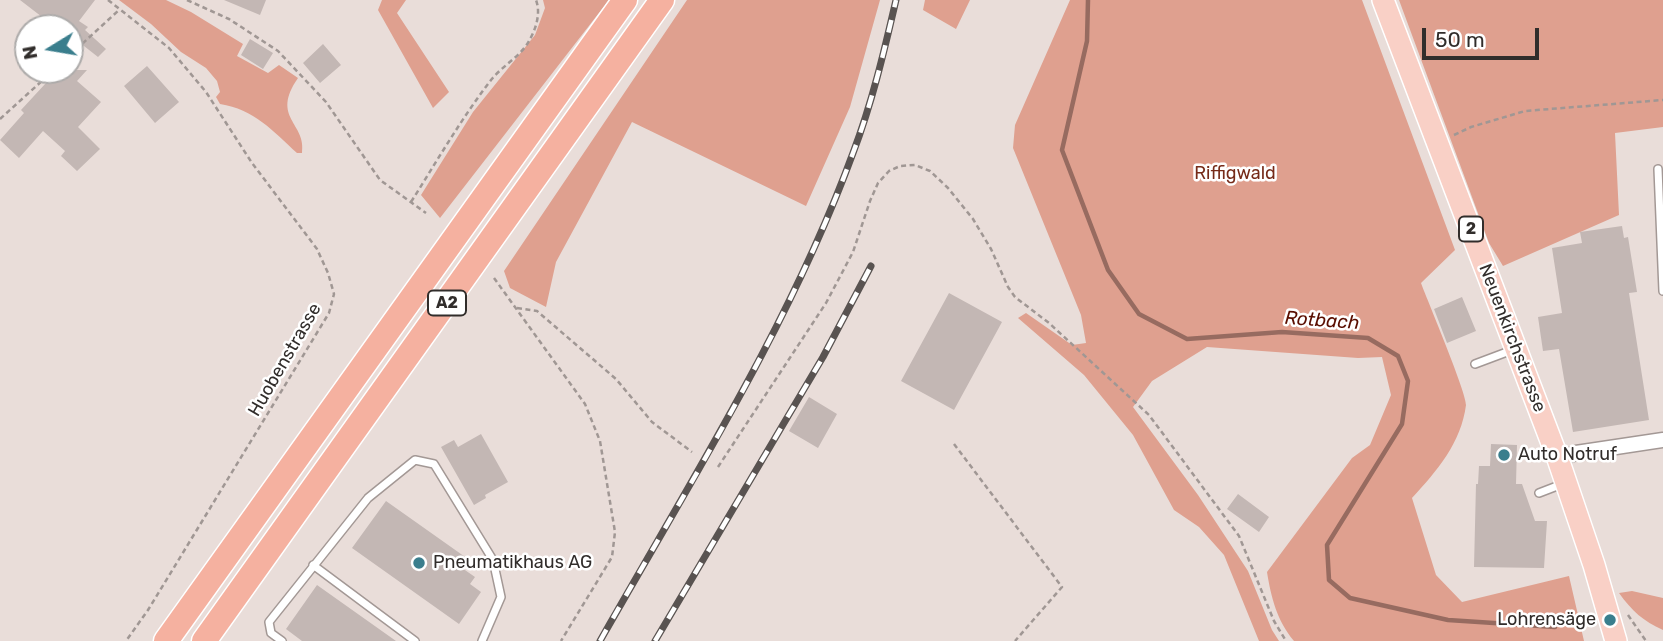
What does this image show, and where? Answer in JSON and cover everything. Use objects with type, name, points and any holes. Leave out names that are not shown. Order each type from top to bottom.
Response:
[{"type":"highway","name":"A2","points":[[166,641],[625,0]]},
{"type":"highway","name":"A2","points":[[204,641],[662,0]]},
{"type":"main road","name":"Neuenkirchstrasse","points":[[1383,0],[1558,459],[1594,565],[1616,641]]},
{"type":"street","points":[[1558,459],[1576,453],[1663,440]]},
{"type":"lane","points":[[1658,169],[1663,291]]},
{"type":"lane","points":[[1475,364],[1516,349]]},
{"type":"lane","points":[[282,641],[271,633],[269,622],[369,498],[415,460],[434,464],[493,560],[501,597],[482,641]]},
{"type":"lane","points":[[1539,493],[1566,483]]},
{"type":"lane","points":[[313,565],[415,641]]},
{"type":"path","name":"Huobenstrasse","points":[[108,0],[169,48],[206,92],[252,163],[317,250],[334,294],[329,313],[148,610],[126,641]]},
{"type":"path","points":[[187,0],[229,19],[278,51],[326,102],[380,180],[426,213]]},
{"type":"path","points":[[411,202],[475,101],[496,73],[528,43],[537,23],[539,8],[536,0]]},
{"type":"path","points":[[84,42],[120,9]]},
{"type":"path","points":[[0,119],[39,84]]},
{"type":"path","points":[[1437,142],[1471,127],[1525,111],[1663,100]]},
{"type":"path","points":[[718,467],[826,303],[853,252],[878,183],[889,171],[900,166],[915,165],[930,171],[973,219],[1015,297],[1049,323],[1149,415],[1239,536],[1274,621],[1286,641]]},
{"type":"path","points":[[494,278],[585,404],[600,441],[615,532],[612,557],[561,641]]},
{"type":"path","points":[[516,308],[537,311],[616,379],[652,422],[692,452]]},
{"type":"path","points":[[954,444],[1062,587],[1015,641]]},
{"type":"path","points":[[1627,612],[1647,641]]},
{"type":"green space","points":[[119,0],[166,0],[243,44],[237,56],[268,73],[279,65],[298,78],[290,91],[288,111],[300,134],[302,153],[297,153],[253,116],[220,104],[216,97],[220,92],[217,81],[206,68],[181,52],[151,24]]},
{"type":"green space","points":[[382,0],[406,0],[397,13],[449,92],[433,108],[378,10]]},
{"type":"green space","points":[[543,0],[609,0],[440,218],[421,195],[473,112],[535,35],[545,8]]},
{"type":"green space","points":[[687,0],[880,0],[850,107],[806,206],[632,122],[556,262],[546,307],[510,288],[504,271]]},
{"type":"green space","points":[[925,0],[970,0],[956,29],[923,10]]},
{"type":"green space","name":"Riffigwald","points":[[1070,0],[1362,0],[1455,250],[1421,283],[1466,405],[1459,432],[1447,456],[1412,498],[1436,575],[1462,602],[1569,576],[1584,641],[1294,641],[1276,608],[1267,572],[1352,458],[1370,445],[1391,395],[1382,357],[1358,358],[1207,347],[1152,381],[1133,407],[1198,495],[1248,571],[1279,641],[1259,641],[1224,555],[1199,527],[1174,510],[1133,435],[1084,375],[1018,318],[1026,313],[1072,345],[1086,343],[1081,315],[1013,148],[1015,125]]},
{"type":"green space","points":[[1399,0],[1663,0],[1663,127],[1615,133],[1619,215],[1503,266],[1489,243]]},
{"type":"green space","points":[[1632,591],[1663,598],[1663,630],[1638,615],[1619,593]]},
{"type":"building","points":[[20,0],[95,0],[84,14],[38,14]]},
{"type":"building","points":[[224,0],[266,0],[260,15]]},
{"type":"building","points":[[84,24],[88,27],[85,30],[106,49],[98,57],[84,46]]},
{"type":"building","points":[[250,39],[273,53],[263,69],[241,55]]},
{"type":"building","points":[[323,44],[341,65],[320,83],[303,63]]},
{"type":"building","points":[[147,66],[179,102],[155,123],[124,86]]},
{"type":"building","points":[[45,84],[80,84],[101,102],[78,127],[100,149],[77,171],[61,156],[65,151],[43,131],[19,158],[0,140],[24,113],[21,110]]},
{"type":"building","points":[[1622,226],[1624,238],[1628,237],[1637,292],[1629,293],[1649,420],[1573,432],[1559,349],[1543,351],[1538,317],[1562,313],[1552,248],[1582,243],[1580,232]]},
{"type":"building","points":[[949,293],[1002,322],[954,410],[901,381]]},
{"type":"building","points":[[1462,297],[1476,331],[1447,343],[1434,309]]},
{"type":"building","points":[[809,397],[837,414],[818,448],[789,431]]},
{"type":"building","points":[[481,434],[508,482],[485,495],[486,498],[474,505],[441,447],[454,440],[458,447]]},
{"type":"building","points":[[1491,444],[1517,445],[1516,484],[1522,484],[1535,521],[1547,521],[1544,568],[1474,567],[1476,484],[1479,466],[1490,466]]},
{"type":"building","points":[[1238,494],[1269,517],[1259,532],[1227,509]]},
{"type":"building","name":"Pneumatikhaus AG","points":[[386,501],[468,559],[462,568],[475,577],[470,584],[481,592],[459,624],[352,548]]},
{"type":"building","points":[[317,585],[396,641],[302,641],[286,629]]},
{"type":"waterway","name":"Rotbach","points":[[1088,0],[1087,41],[1062,150],[1108,270],[1139,314],[1187,339],[1282,332],[1368,338],[1398,356],[1408,381],[1402,424],[1327,545],[1329,580],[1350,598],[1448,620],[1555,627]]},
{"type":"railway","points":[[600,641],[737,402],[800,279],[828,217],[860,134],[896,0]]},
{"type":"railway","points":[[655,641],[823,357],[871,266]]},
{"type":"place","name":"Auto Notruf","points":[[1504,455]]},
{"type":"place","name":"Pneumatikhaus AG","points":[[419,563]]},
{"type":"place","name":"Lohrensäge","points":[[1610,620]]}]
